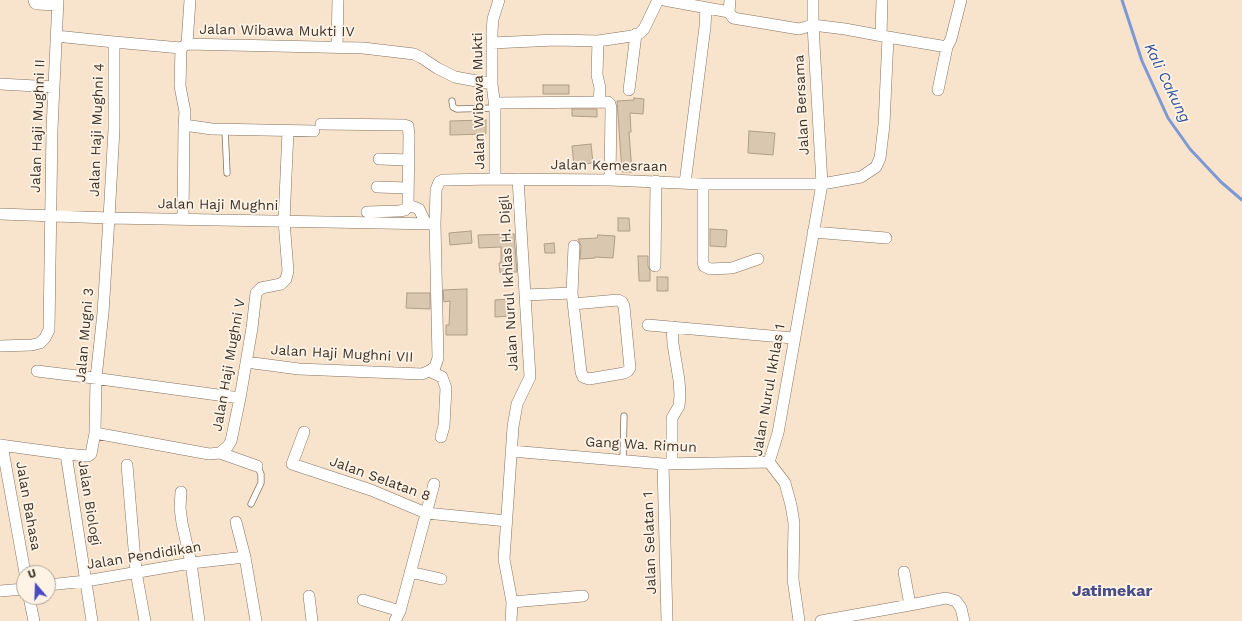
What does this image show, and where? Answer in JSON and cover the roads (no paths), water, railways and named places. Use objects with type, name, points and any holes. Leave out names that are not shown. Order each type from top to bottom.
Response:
[{"type":"street","points":[[34,0],[37,4],[58,2]]},
{"type":"street","points":[[183,220],[185,112],[180,86],[190,0]]},
{"type":"street","points":[[337,47],[338,0]]},
{"type":"street","name":"Jalan Wibawa Mukti","points":[[495,179],[495,106],[492,84],[492,43],[493,19],[499,0]]},
{"type":"street","points":[[492,43],[555,40],[598,41],[622,38],[636,34],[644,29],[658,0]]},
{"type":"street","points":[[664,0],[729,12]]},
{"type":"street","points":[[730,0],[729,12],[733,18],[799,29],[813,25],[845,29],[947,47]]},
{"type":"street","name":"Jalan Bersama","points":[[814,0],[813,25],[822,184]]},
{"type":"street","name":"Jalan Kemesraan","points":[[430,224],[436,190],[439,182],[448,179],[610,180],[703,184],[822,184],[861,177],[876,167],[880,158],[884,125],[884,37],[882,0]]},
{"type":"street","points":[[938,90],[947,47],[951,39],[961,0]]},
{"type":"street","name":"Jalan Haji Mughni II","points":[[0,346],[32,345],[40,343],[46,338],[49,330],[50,217],[58,2]]},
{"type":"street","points":[[685,183],[705,27],[706,8]]},
{"type":"street","points":[[629,90],[636,34]]},
{"type":"street","name":"Jalan Wibawa Mukti IV","points":[[56,36],[114,42],[184,46],[363,48],[414,54],[436,68],[455,77],[492,84]]},
{"type":"street","points":[[598,41],[597,75],[603,102]]},
{"type":"street","name":"Jalan Haji Mughni 4","points":[[109,218],[114,129],[114,42]]},
{"type":"street","points":[[0,84],[54,87]]},
{"type":"street","points":[[495,106],[603,102],[610,104],[610,180]]},
{"type":"street","points":[[184,125],[206,128],[288,131],[318,128],[408,126],[408,206],[405,210],[399,211],[367,212]]},
{"type":"street","points":[[284,221],[288,131]]},
{"type":"street","points":[[379,159],[409,160]]},
{"type":"street","name":"Jalan Nurul Ikhlas H. Digil","points":[[511,621],[512,602],[504,559],[515,412],[530,377],[518,179]]},
{"type":"street","points":[[655,266],[656,181]]},
{"type":"street","points":[[703,184],[704,266],[710,269],[728,269],[758,259]]},
{"type":"street","name":"Jalan Nurul Ikhlas 1","points":[[799,621],[793,579],[794,523],[791,505],[785,482],[769,462],[778,433],[822,184]]},
{"type":"street","points":[[377,187],[408,188]]},
{"type":"street","points":[[408,206],[420,209],[430,224]]},
{"type":"street","name":"Jalan Haji Mughni","points":[[0,214],[50,217],[430,224]]},
{"type":"street","name":"Jalan Mugni 3","points":[[66,454],[88,456],[91,454],[95,433],[96,378],[103,313],[109,218]]},
{"type":"street","name":"Jalan Haji Mughni V","points":[[95,433],[201,453],[220,453],[225,450],[231,441],[240,398],[256,293],[262,288],[282,284],[286,279],[288,271],[284,221]]},
{"type":"street","name":"Jalan Haji Mughni VII","points":[[246,362],[299,369],[422,374],[429,372],[435,367],[438,358],[430,224]]},
{"type":"street","points":[[813,232],[886,238]]},
{"type":"street","points":[[525,295],[573,298],[618,300],[622,302],[624,306],[630,368],[628,371],[624,373],[589,378],[583,377],[580,372],[573,298],[574,246]]},
{"type":"street","points":[[648,325],[794,338]]},
{"type":"street","name":"Jalan Selatan 1","points":[[667,621],[667,464],[672,422],[680,399],[672,327]]},
{"type":"street","points":[[37,371],[240,398]]},
{"type":"street","points":[[429,372],[442,377],[446,388],[444,426],[441,437]]},
{"type":"street","name":"Jalan Selatan 8","points":[[304,432],[292,464],[371,490],[426,513],[507,521]]},
{"type":"street","points":[[1,445],[66,454]]},
{"type":"street","name":"Jalan Bahasa","points":[[1,445],[24,565]]},
{"type":"street","name":"Gang Wa. Rimun","points":[[512,451],[667,464],[769,462]]},
{"type":"street","points":[[220,453],[257,466]]},
{"type":"street","name":"Jalan Biologi","points":[[66,454],[92,621]]},
{"type":"street","points":[[127,465],[136,572],[145,621]]},
{"type":"street","points":[[395,621],[400,611],[434,484]]},
{"type":"street","points":[[181,492],[180,508],[182,523],[191,563],[199,621]]},
{"type":"street","points":[[236,522],[245,557],[256,621]]},
{"type":"street","name":"Jalan Pendidikan","points":[[56,585],[191,563],[245,557]]},
{"type":"street","points":[[410,572],[441,579]]},
{"type":"street","points":[[904,572],[910,605]]},
{"type":"street","points":[[0,592],[16,589]]},
{"type":"street","points":[[309,596],[312,621]]},
{"type":"street","points":[[512,602],[583,596]]},
{"type":"street","points":[[820,621],[946,598],[956,601],[961,608],[964,621]]},
{"type":"street","points":[[363,600],[400,611]]},
{"type":"street","points":[[31,605],[34,621]]},
{"type":"lane","points":[[452,101],[453,107],[457,109],[495,106]]},
{"type":"lane","points":[[225,129],[227,173]]},
{"type":"lane","points":[[623,460],[624,416]]},
{"type":"lane","points":[[250,504],[261,483],[261,474],[257,466]]},
{"type":"waterway","name":"Kali Cakung","points":[[1122,0],[1142,61],[1168,118],[1190,149],[1221,182],[1242,200]]},
{"type":"district","name":"Jatimekar","points":[[1112,591]]}]
